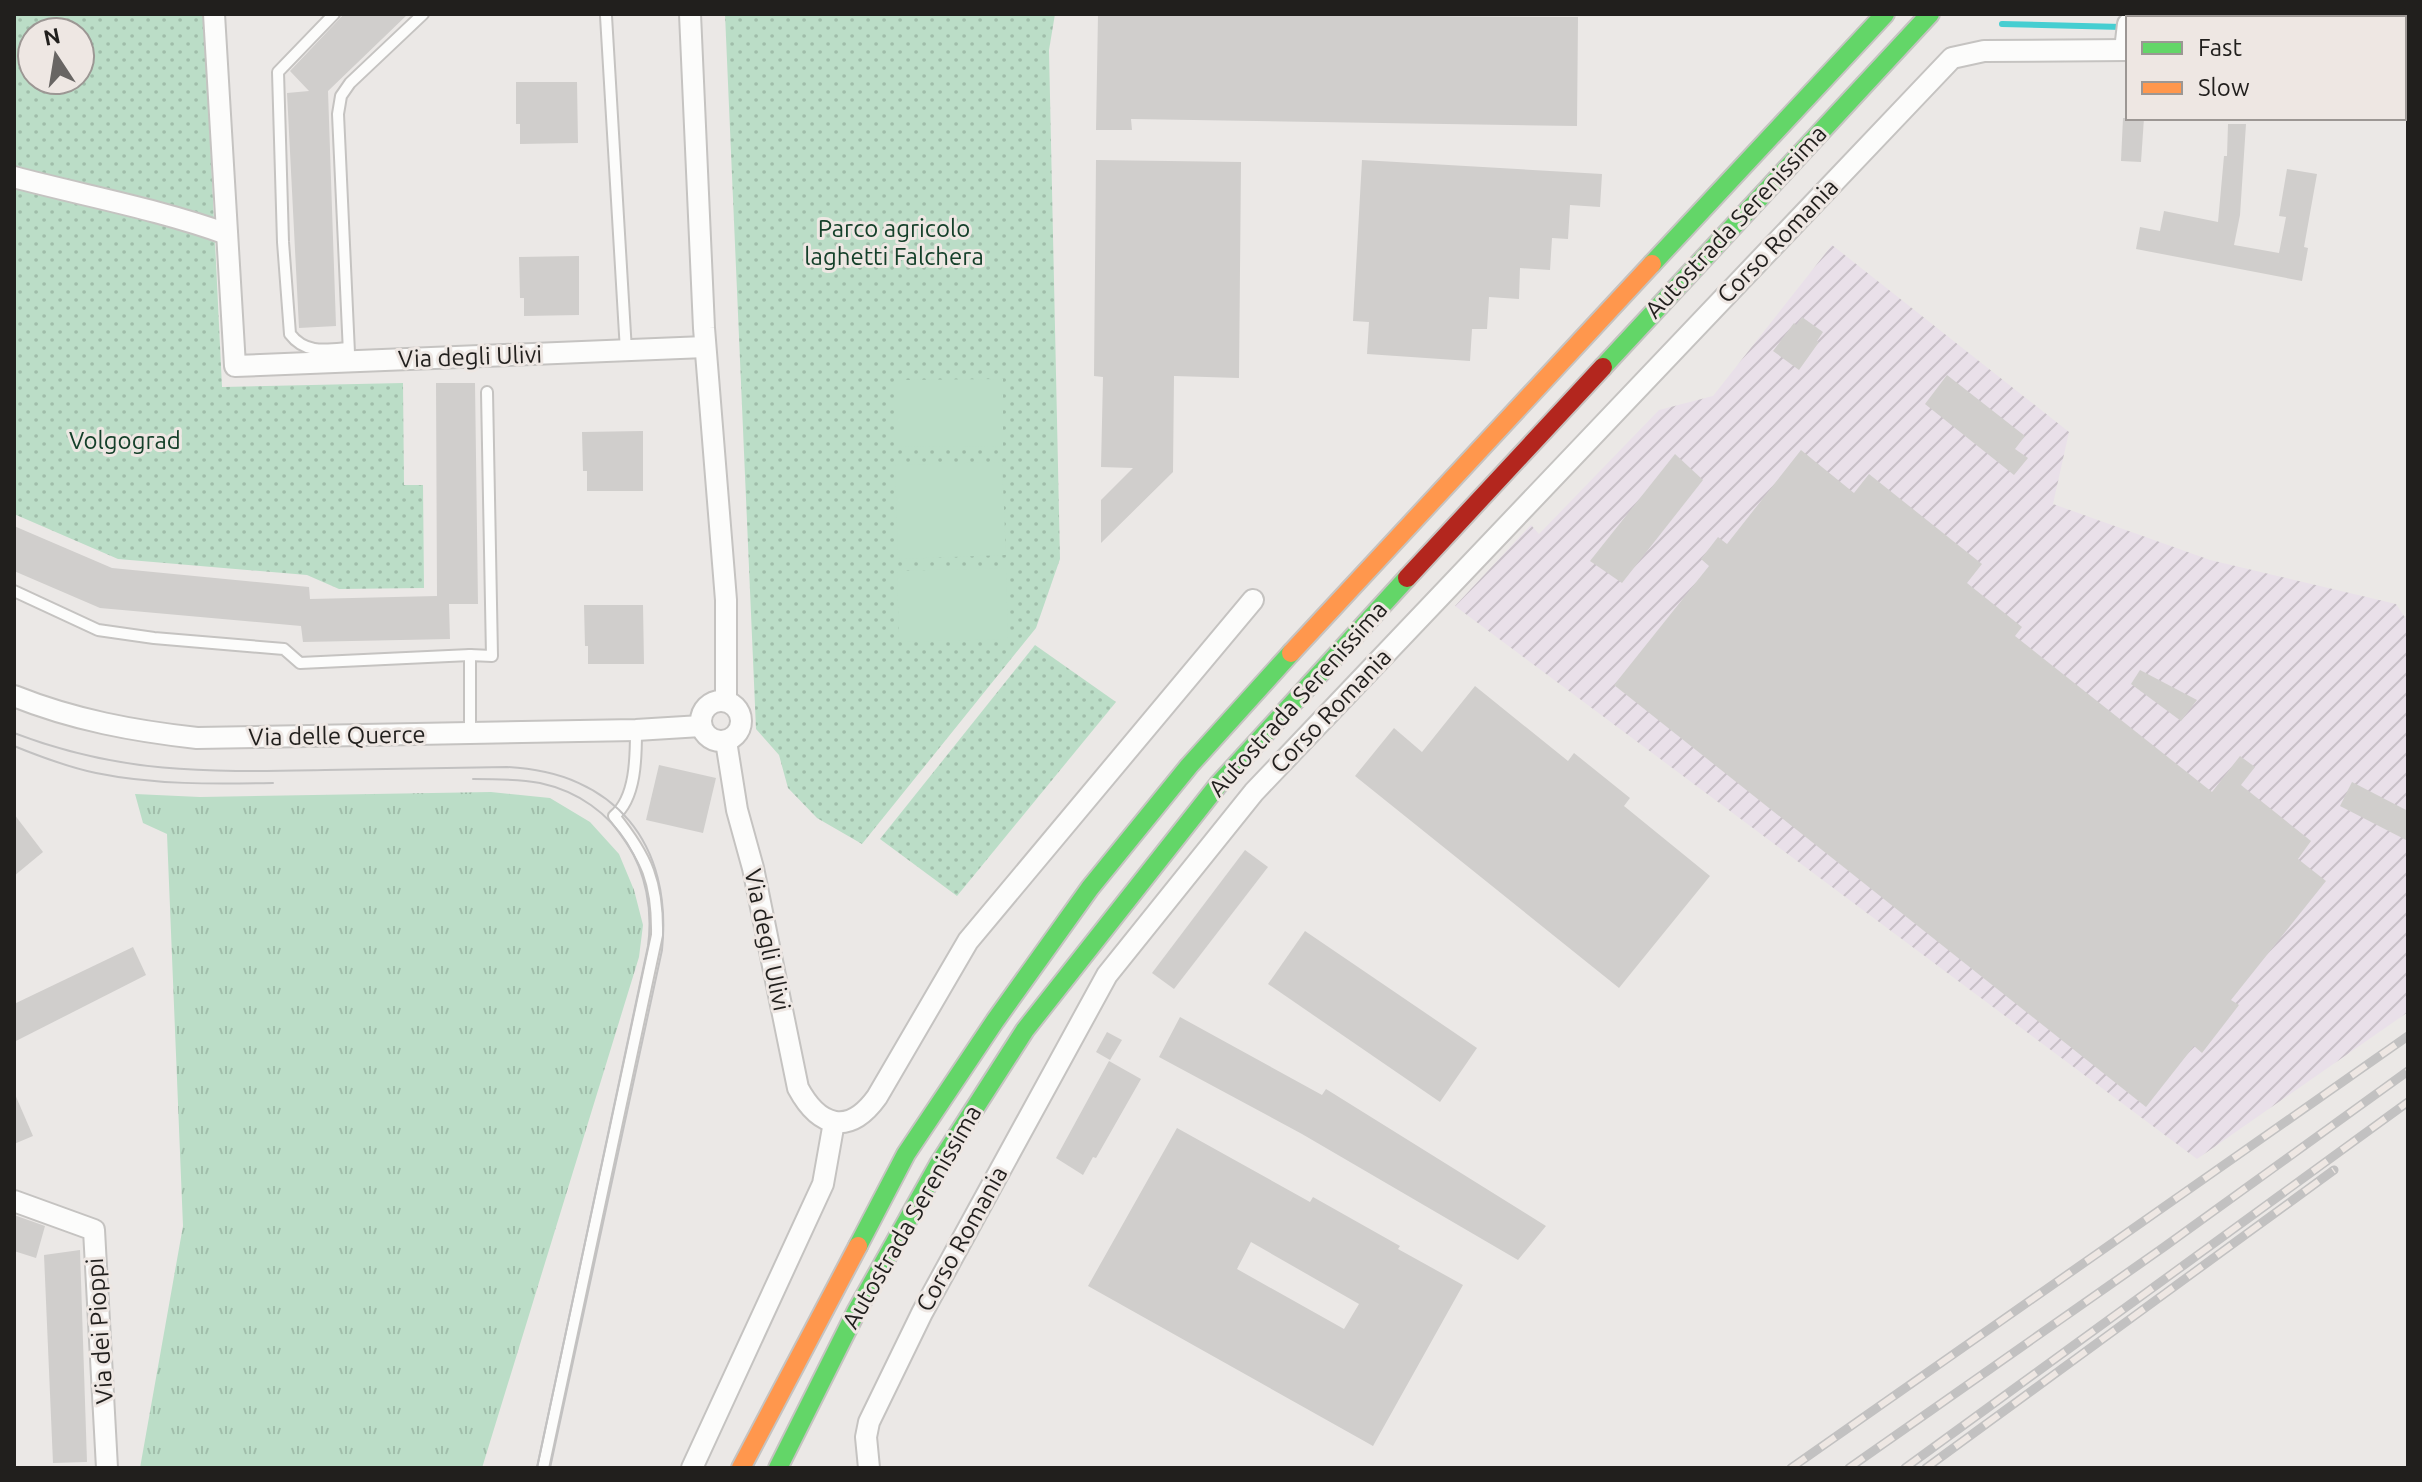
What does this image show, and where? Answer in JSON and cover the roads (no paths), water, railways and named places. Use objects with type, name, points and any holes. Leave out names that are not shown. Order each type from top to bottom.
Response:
[{"type":"highway","name":"Autostrada Serenissima","points":[[741,1468],[906,1154],[995,1021],[1090,888],[1189,766],[1295,648],[1885,14]]},
{"type":"highway","name":"Autostrada Serenissima","points":[[778,1468],[856,1312],[939,1164],[1025,1030],[1122,906],[1218,785],[1322,670],[1930,14]]},
{"type":"street","points":[[14,177],[187,220],[227,234],[214,14]]},
{"type":"street","points":[[690,14],[705,347],[726,600],[726,701]]},
{"type":"street","name":"Corso Romania","points":[[869,1468],[866,1437],[869,1422],[922,1313],[1107,975],[1254,792],[1952,58],[1984,51],[2126,50]]},
{"type":"street","name":"Via degli Ulivi","points":[[227,234],[235,366],[349,355],[705,347]]},
{"type":"street","points":[[692,1468],[823,1184],[834,1122],[855,1120],[869,1108],[968,941],[1253,600]]},
{"type":"street","points":[[666,729],[704,702],[726,673]]},
{"type":"street","name":"Via delle Querce","points":[[14,696],[58,713],[135,731],[197,738],[636,730],[701,726]]},
{"type":"street","points":[[726,701],[741,716],[741,727],[735,736],[726,741],[715,741],[706,735],[701,726],[701,716],[707,707],[726,701]]},
{"type":"street","name":"Via degli Ulivi","points":[[726,741],[737,810],[753,868],[798,1088],[816,1115],[834,1122]]},
{"type":"street","name":"Via dei Pioppi","points":[[14,1201],[94,1230],[107,1468]]},
{"type":"lane","points":[[334,14],[278,72],[283,242],[290,334],[297,343],[316,351],[349,355],[338,114],[341,96],[350,83],[423,14]]},
{"type":"lane","points":[[606,16],[626,351]]},
{"type":"lane","points":[[14,591],[98,630],[284,649],[300,663],[492,656],[487,392]]},
{"type":"lane","points":[[470,655],[470,733]]},
{"type":"lane","points":[[543,1468],[657,935],[656,899],[646,861],[637,844],[614,816],[628,798],[636,752],[636,730]]},
{"type":"waterway","points":[[2002,24],[2122,27]]},
{"type":"tram line","points":[[14,733],[93,757],[168,768],[243,771],[507,767],[545,772],[578,783],[606,799],[629,821],[646,847],[658,877],[663,912],[662,950],[550,1468]]},
{"type":"tram line","points":[[14,746],[75,768],[118,777],[184,783],[273,783]]},
{"type":"tram line","points":[[473,779],[540,783],[567,792],[591,805],[627,843],[639,866],[649,918],[648,946],[537,1468]]},
{"type":"railway","points":[[1791,1468],[2408,1036]]},
{"type":"railway","points":[[1849,1468],[2408,1071]]},
{"type":"railway","points":[[1905,1468],[2408,1102]]},
{"type":"railway","points":[[1926,1468],[2334,1170]]},
{"type":"park label","name":"Parco agricolo laghetti Falchera","points":[[894,243]]},
{"type":"park label","name":"Volgograd","points":[[125,441]]}]
